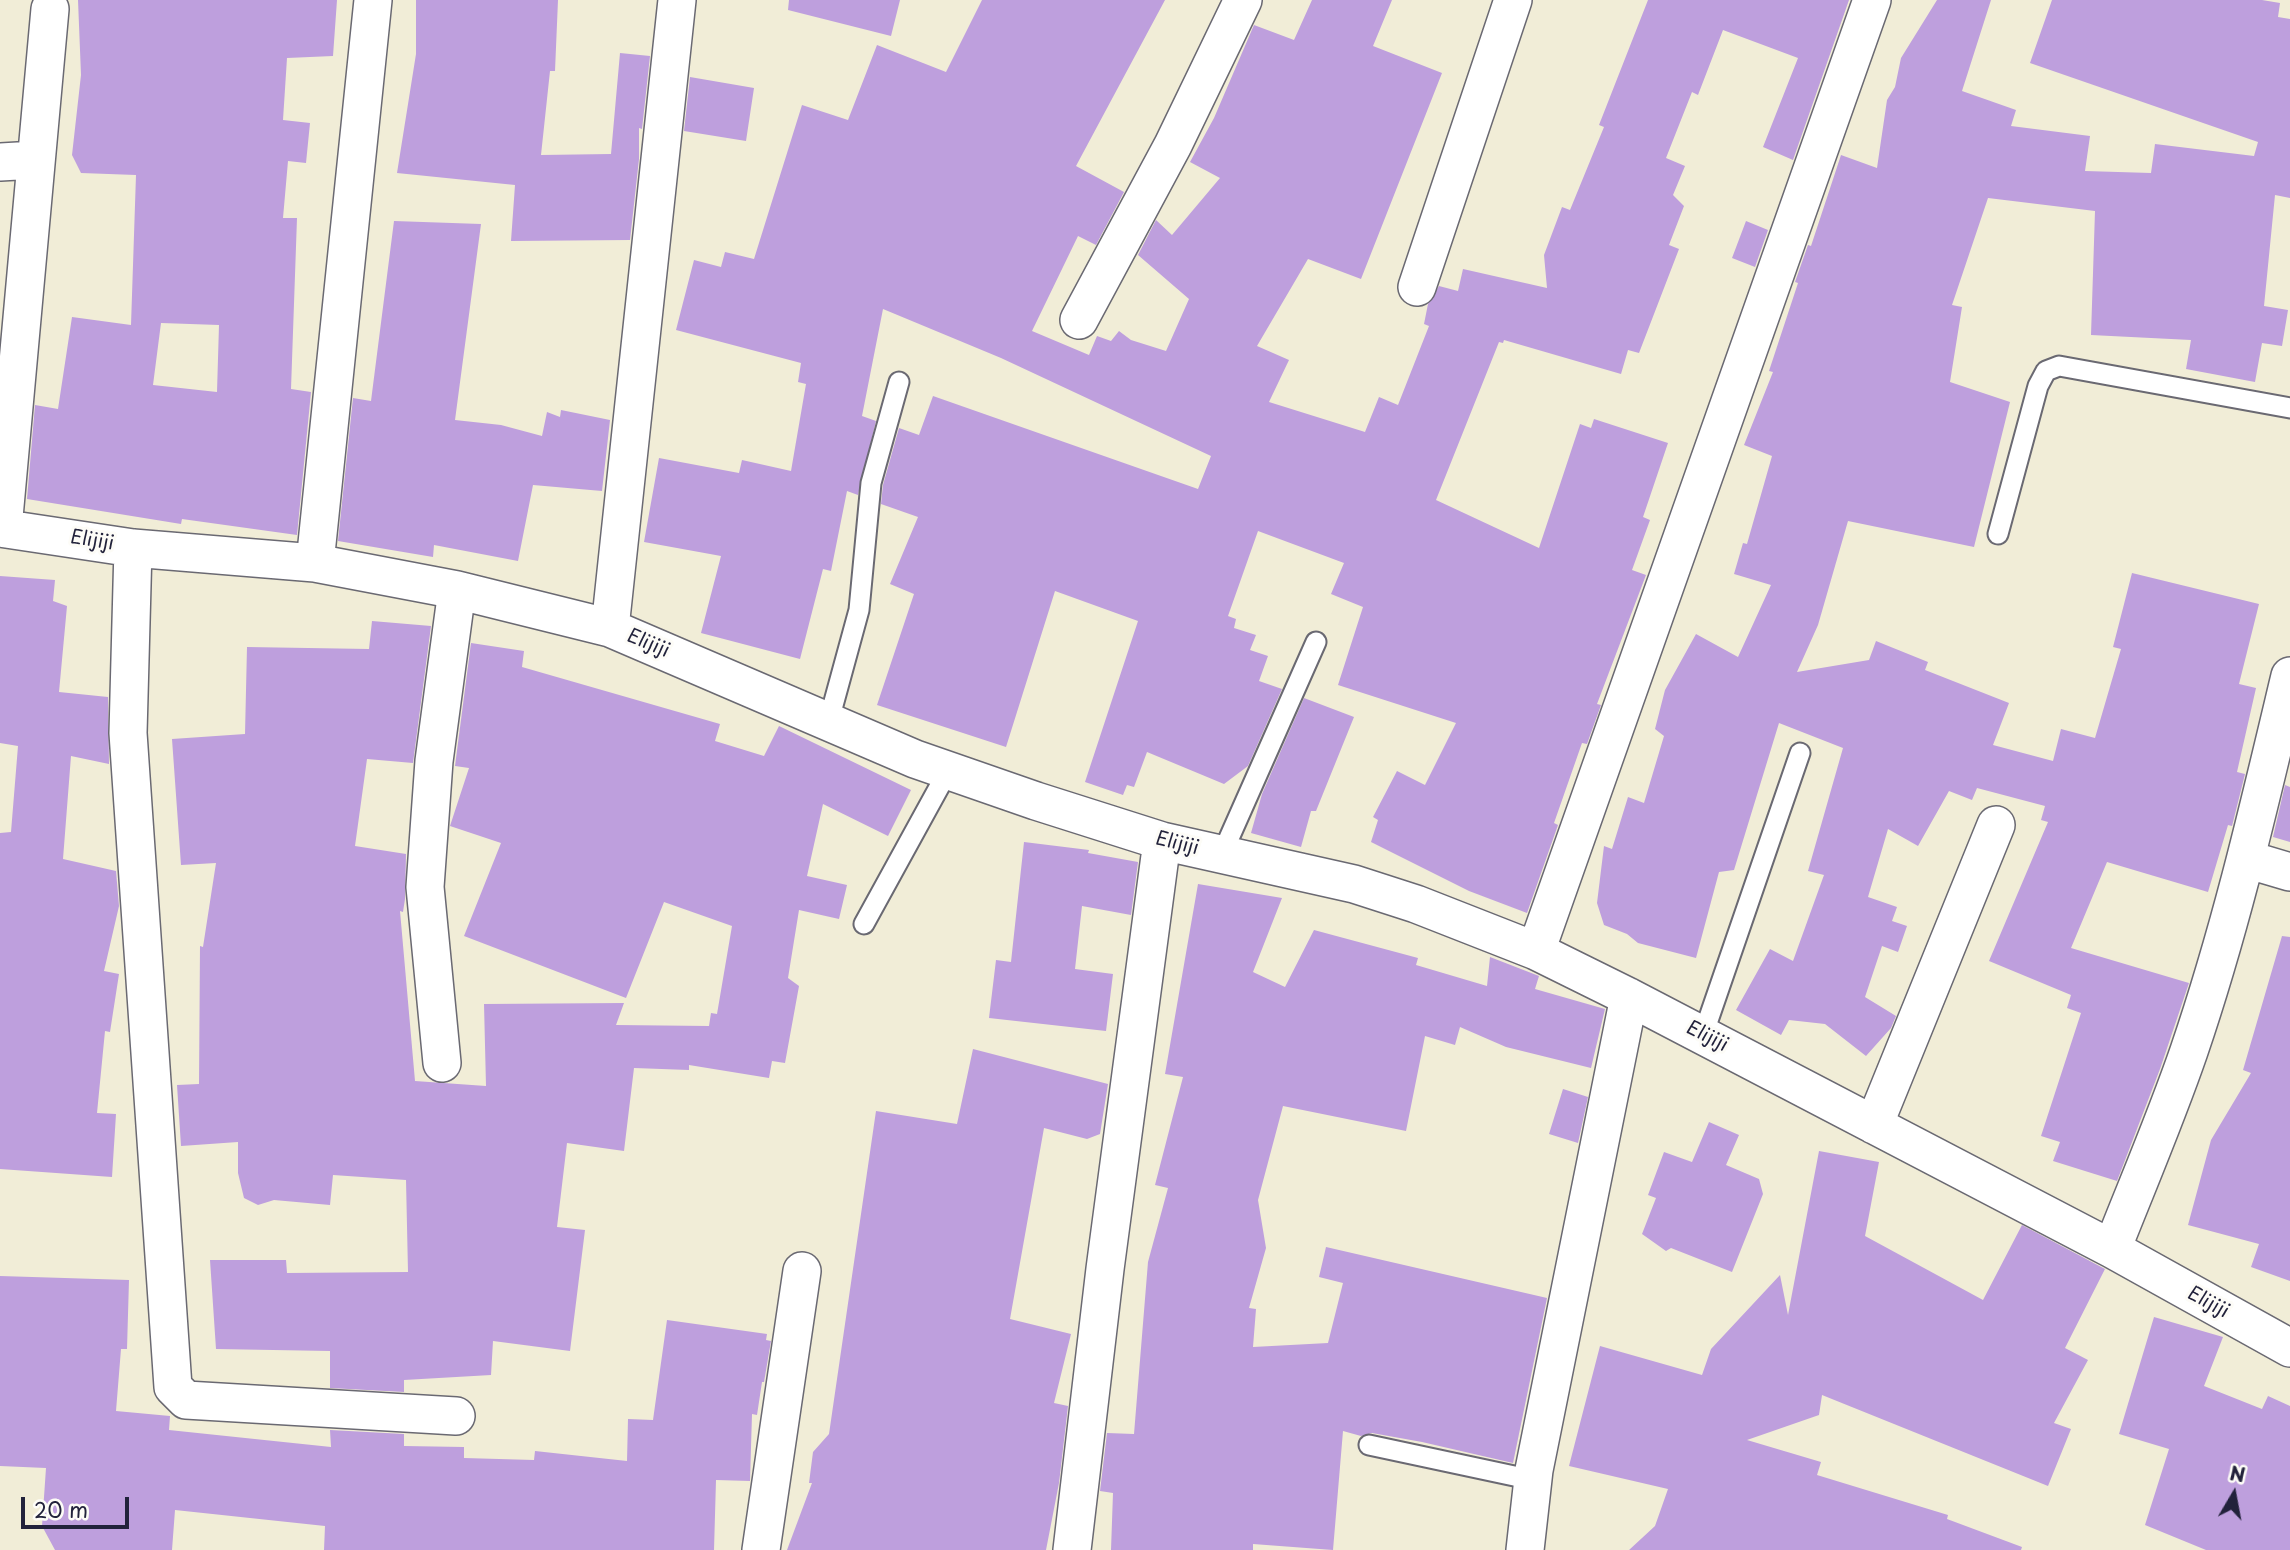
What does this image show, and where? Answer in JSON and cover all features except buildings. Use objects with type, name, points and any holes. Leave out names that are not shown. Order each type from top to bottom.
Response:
[{"type":"street","points":[[315,563],[373,0]]},
{"type":"street","points":[[610,628],[677,0]]},
{"type":"street","points":[[1079,320],[1173,145],[1242,0]]},
{"type":"street","points":[[1417,287],[1513,0]]},
{"type":"street","points":[[1536,951],[1872,0]]},
{"type":"street","points":[[1,528],[18,161],[50,9]]},
{"type":"street","name":"Elijiji","points":[[1,528],[133,548],[315,563],[457,590],[610,628],[948,771],[1162,841],[1354,884],[1416,904],[1536,951],[1629,997],[2112,1249],[2290,1348]]},
{"type":"street","points":[[133,548],[128,733],[173,1387],[186,1400],[456,1416]]},
{"type":"street","points":[[442,1063],[425,887],[434,761],[457,590]]},
{"type":"street","points":[[2112,1249],[2189,1052],[2246,859],[2290,676]]},
{"type":"street","points":[[1874,1125],[1996,825]]},
{"type":"street","points":[[1072,1550],[1105,1269],[1162,841]]},
{"type":"street","points":[[2246,859],[2290,872]]},
{"type":"street","points":[[1525,1550],[1533,1480],[1629,997]]},
{"type":"street","points":[[761,1550],[802,1272]]},
{"type":"lane","points":[[1998,534],[2038,386],[2046,371],[2059,366],[2290,408]]},
{"type":"lane","points":[[829,720],[859,610],[871,483],[899,382]]},
{"type":"lane","points":[[1222,854],[1316,642]]},
{"type":"lane","points":[[1703,1035],[1800,753]]},
{"type":"lane","points":[[864,924],[948,771]]},
{"type":"lane","points":[[1369,1445],[1533,1480]]}]
